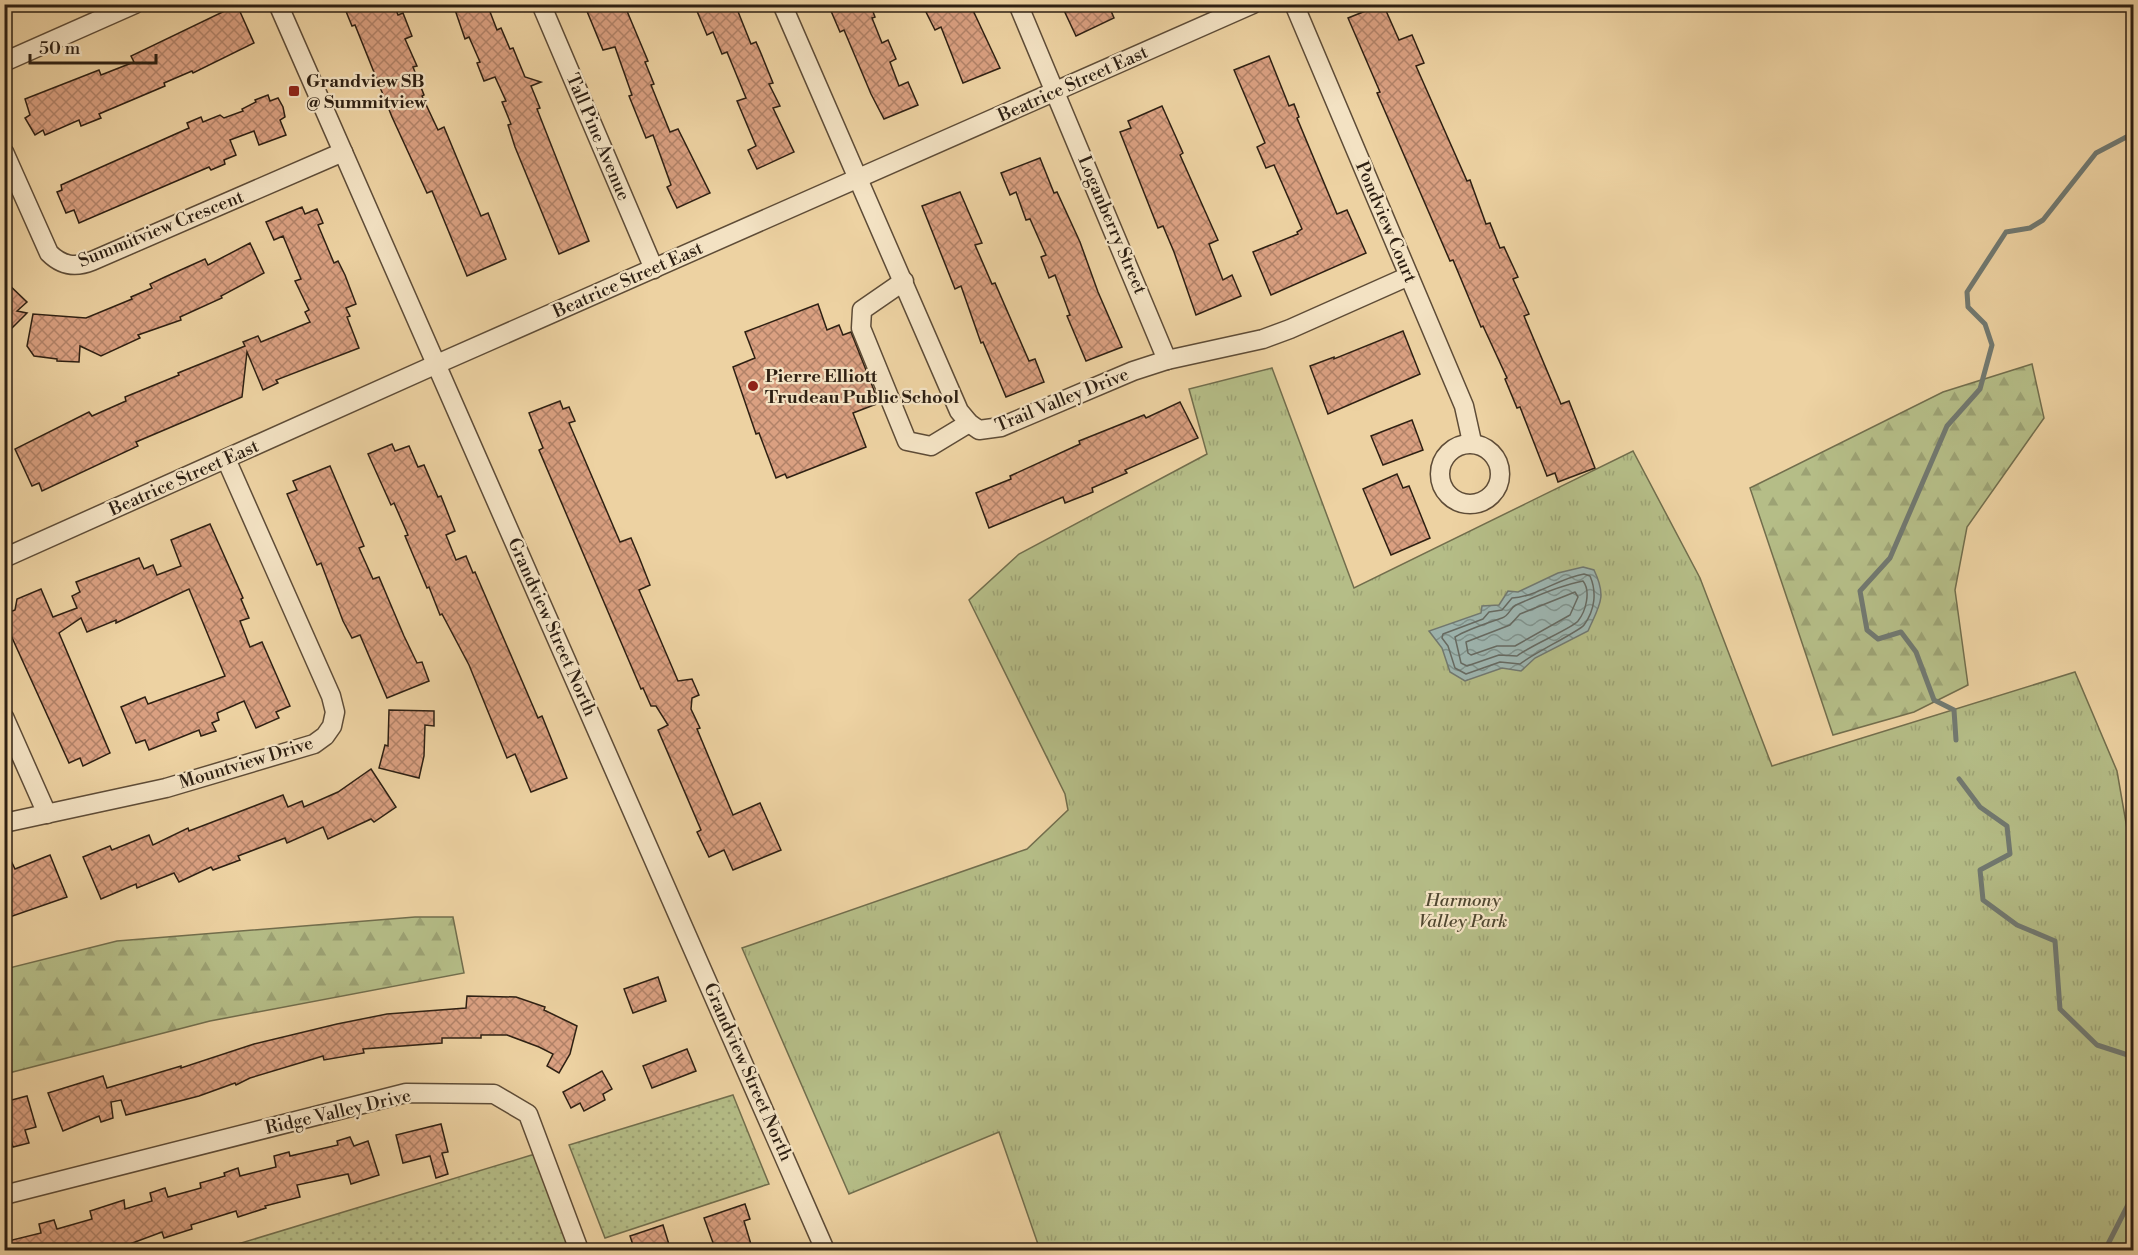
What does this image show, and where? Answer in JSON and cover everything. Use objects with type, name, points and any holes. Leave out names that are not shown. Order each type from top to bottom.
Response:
[{"type":"street","points":[[4,62],[135,4]]},
{"type":"street","name":"Grandview Street North","points":[[278,4],[825,1251]]},
{"type":"street","name":"Tall Pine Avenue","points":[[541,4],[654,269]]},
{"type":"street","name":"Trail Valley Drive","points":[[782,4],[860,178],[959,411],[969,423],[979,430],[1001,427],[1133,371],[1167,360],[1263,339],[1409,276]]},
{"type":"street","name":"Loganberry Street","points":[[1018,4],[1167,360]]},
{"type":"street","name":"Beatrice Street East","points":[[4,558],[1252,4]]},
{"type":"street","name":"Pondview Court","points":[[1293,4],[1464,406],[1472,442]]},
{"type":"street","name":"Summitview Crescent","points":[[4,152],[49,253],[60,262],[72,266],[92,261],[343,152]]},
{"type":"street","points":[[904,281],[862,310],[861,328],[907,441],[931,446],[969,423]]},
{"type":"street","name":"Mountview Drive","points":[[4,823],[175,786],[314,744],[325,736],[332,726],[335,712],[331,696],[226,459]]},
{"type":"street","points":[[4,717],[47,814]]},
{"type":"street","name":"Ridge Valley Drive","points":[[4,1195],[406,1093],[494,1095],[528,1114],[579,1251]]},
{"type":"green space","points":[[2032,364],[2044,418],[1967,527],[1955,590],[1968,685],[1914,712],[1833,735],[1750,488],[1943,392]]},
{"type":"green space","name":"Harmony Valley Park","points":[[1272,368],[1354,588],[1633,451],[1700,578],[1772,766],[2075,672],[2117,771],[2133,863],[2133,1250],[1040,1250],[999,1132],[849,1194],[742,948],[1027,849],[1068,810],[1065,794],[969,600],[1019,554],[1207,454],[1189,389]]},
{"type":"green space","points":[[415,917],[453,917],[464,973],[210,1021],[5,1074],[5,969],[117,941]]},
{"type":"green space","points":[[733,1095],[769,1184],[605,1238],[569,1145]]},
{"type":"green space","points":[[535,1154],[569,1248],[561,1250],[218,1250]]},
{"type":"water","points":[[1583,567],[1594,570],[1601,594],[1599,607],[1588,631],[1535,658],[1521,671],[1502,668],[1465,681],[1450,672],[1442,648],[1429,631],[1481,613],[1482,606],[1499,605],[1508,591],[1518,592],[1558,573]]},
{"type":"building","points":[[343,4],[394,4],[398,15],[403,13],[412,36],[405,39],[417,66],[413,67],[424,95],[422,96],[438,130],[444,127],[481,216],[488,213],[506,259],[467,276],[432,191],[427,193],[392,117],[355,25],[352,26]]},
{"type":"building","points":[[453,4],[487,4],[497,30],[501,28],[510,49],[513,48],[525,77],[541,82],[531,86],[540,108],[537,109],[589,241],[559,254],[515,147],[508,125],[511,124],[502,102],[506,101],[495,77],[484,81],[477,63],[480,62],[469,37],[465,39]]},
{"type":"building","points":[[584,4],[624,4],[648,61],[645,62],[654,84],[651,85],[670,132],[678,129],[710,193],[677,208],[667,187],[671,185],[653,135],[646,138],[629,96],[632,95],[615,47],[603,50]]},
{"type":"building","points":[[694,4],[735,4],[751,44],[756,42],[773,83],[769,84],[780,106],[773,108],[794,152],[757,169],[748,150],[756,146],[737,101],[746,98],[727,52],[722,54],[713,32],[707,35]]},
{"type":"building","points":[[828,4],[870,4],[875,17],[872,18],[882,43],[888,40],[896,59],[890,62],[899,86],[908,82],[918,105],[884,119],[844,30],[840,32]]},
{"type":"building","points":[[940,4],[970,4],[1000,68],[963,83],[941,27],[935,30],[926,12]]},
{"type":"building","points":[[1061,4],[1108,4],[1114,18],[1076,36]]},
{"type":"building","points":[[1383,4],[1399,40],[1412,35],[1424,63],[1416,66],[1467,181],[1470,180],[1486,224],[1490,223],[1500,248],[1504,247],[1518,277],[1513,279],[1529,314],[1524,316],[1561,404],[1569,401],[1595,468],[1558,482],[1555,473],[1547,476],[1520,407],[1517,408],[1505,379],[1507,378],[1483,326],[1481,327],[1453,260],[1450,261],[1377,93],[1380,92],[1348,18]]},
{"type":"building","points":[[237,5],[254,43],[193,73],[192,71],[164,83],[165,86],[99,114],[101,118],[81,126],[79,120],[45,135],[43,130],[35,135],[25,118],[30,115],[25,99],[99,70],[101,75],[134,62],[131,56]]},
{"type":"building","points":[[1269,56],[1289,106],[1294,104],[1299,117],[1297,118],[1337,214],[1347,210],[1366,253],[1271,295],[1253,252],[1298,234],[1297,232],[1302,229],[1274,165],[1266,168],[1257,147],[1265,143],[1234,70]]},
{"type":"building","points":[[268,95],[270,101],[278,98],[283,107],[285,117],[280,120],[286,135],[259,145],[254,131],[230,140],[236,155],[224,160],[225,164],[211,170],[209,167],[79,223],[74,210],[66,213],[57,192],[62,190],[61,185],[189,128],[187,123],[201,117],[203,122],[220,115],[224,118],[243,111],[242,109],[256,102],[255,100]]},
{"type":"building","points":[[1162,106],[1183,153],[1180,155],[1218,240],[1209,244],[1223,280],[1232,275],[1241,296],[1196,315],[1174,252],[1163,226],[1158,228],[1120,132],[1131,128],[1128,121]]},
{"type":"building","points":[[1040,158],[1054,193],[1057,192],[1080,242],[1098,292],[1122,347],[1086,361],[1067,316],[1070,315],[1055,275],[1049,278],[1041,257],[1046,255],[1030,219],[1026,220],[1016,192],[1010,195],[1001,173]]},
{"type":"building","points":[[960,192],[982,243],[975,245],[992,284],[995,283],[1029,361],[1035,359],[1044,382],[1006,397],[983,342],[981,343],[961,286],[955,289],[922,206]]},
{"type":"building","points":[[302,207],[305,214],[317,209],[323,223],[318,225],[334,263],[338,261],[345,275],[356,304],[346,308],[350,316],[347,317],[359,348],[276,380],[278,383],[263,390],[247,352],[242,397],[136,442],[138,446],[42,491],[39,483],[32,486],[15,449],[89,412],[92,416],[126,401],[125,397],[245,346],[243,342],[258,336],[261,342],[310,322],[305,312],[309,310],[295,281],[301,279],[283,236],[274,240],[266,222]]},
{"type":"building","points":[[250,243],[264,273],[221,296],[222,298],[180,317],[181,320],[138,335],[140,338],[101,356],[80,346],[79,362],[57,361],[57,359],[34,356],[27,346],[33,314],[86,318],[132,299],[131,297],[152,288],[150,284],[165,277],[205,259],[208,265]]},
{"type":"building","points":[[4,280],[27,302],[17,311],[27,313],[4,336]]},
{"type":"building","points":[[818,304],[827,330],[839,325],[843,335],[851,332],[879,403],[853,413],[866,447],[787,478],[785,474],[776,478],[759,433],[756,434],[733,367],[755,358],[745,332]]},
{"type":"building","points":[[1403,331],[1420,374],[1328,414],[1310,366],[1334,357],[1334,359]]},
{"type":"building","points":[[560,401],[563,409],[569,407],[575,421],[569,423],[620,542],[631,538],[650,585],[639,590],[678,681],[692,679],[699,695],[692,698],[691,709],[733,815],[760,803],[781,850],[733,870],[724,850],[709,857],[697,832],[701,830],[658,730],[668,725],[656,706],[651,706],[643,688],[641,689],[539,450],[543,448],[529,413]]},
{"type":"building","points":[[1180,402],[1198,438],[1125,470],[1127,473],[1092,488],[1093,492],[1065,503],[1063,497],[989,528],[976,493],[1011,479],[1010,476],[1080,444],[1079,441],[1144,415],[1146,418]]},
{"type":"building","points":[[1412,420],[1423,450],[1383,465],[1371,436]]},
{"type":"building","points":[[392,444],[395,451],[409,446],[418,467],[424,465],[438,497],[441,496],[455,531],[446,535],[456,560],[466,556],[473,573],[475,572],[538,718],[542,716],[567,778],[531,792],[515,754],[507,758],[469,665],[442,614],[440,615],[429,587],[427,588],[394,503],[391,505],[368,454]]},
{"type":"building","points":[[330,466],[364,546],[359,548],[373,579],[379,577],[404,636],[417,663],[422,662],[429,681],[387,698],[360,635],[352,638],[343,621],[321,563],[317,565],[287,494],[297,490],[293,481]]},
{"type":"building","points":[[1397,474],[1403,488],[1409,486],[1430,538],[1391,555],[1363,489]]},
{"type":"building","points":[[210,524],[243,598],[241,599],[249,618],[240,621],[250,647],[262,642],[290,706],[276,712],[279,718],[256,728],[244,701],[217,713],[219,720],[212,723],[216,731],[201,736],[199,730],[149,750],[145,740],[136,743],[121,707],[145,697],[148,704],[225,676],[189,589],[116,623],[116,620],[87,632],[81,618],[59,633],[110,753],[83,766],[80,758],[69,763],[4,620],[4,614],[15,610],[17,599],[41,589],[53,617],[77,608],[72,596],[80,592],[76,582],[139,558],[144,569],[153,565],[157,575],[181,566],[171,540]]},
{"type":"building","points":[[389,710],[434,711],[434,726],[425,725],[424,756],[419,778],[379,768],[385,745],[388,746]]},
{"type":"building","points":[[371,769],[396,807],[374,822],[371,819],[328,839],[323,827],[287,843],[285,838],[238,856],[240,860],[213,870],[211,867],[179,882],[174,873],[137,888],[136,884],[101,899],[83,857],[110,846],[112,850],[149,835],[153,845],[188,828],[189,831],[283,795],[288,807],[302,801],[304,807],[338,792]]},
{"type":"building","points":[[4,846],[15,869],[50,855],[67,897],[4,919]]},
{"type":"building","points":[[658,977],[666,1001],[633,1013],[624,989]]},
{"type":"building","points":[[467,996],[516,997],[545,1007],[544,1010],[577,1026],[570,1054],[559,1073],[547,1066],[553,1054],[539,1047],[507,1035],[481,1035],[481,1038],[442,1038],[442,1043],[363,1049],[364,1053],[324,1060],[323,1056],[250,1078],[236,1085],[235,1083],[199,1096],[126,1115],[121,1100],[111,1102],[113,1118],[101,1122],[99,1116],[63,1131],[48,1093],[103,1076],[107,1088],[181,1066],[181,1068],[254,1044],[337,1024],[387,1014],[466,1008]]},
{"type":"building","points":[[687,1049],[696,1071],[652,1088],[643,1066]]},
{"type":"building","points":[[602,1071],[612,1089],[603,1094],[605,1100],[584,1111],[580,1103],[571,1108],[563,1092]]},
{"type":"building","points":[[27,1096],[36,1127],[25,1130],[29,1143],[13,1147],[4,1117],[4,1102]]},
{"type":"building","points":[[441,1124],[448,1152],[442,1153],[448,1174],[436,1178],[430,1156],[403,1163],[396,1135]]},
{"type":"building","points":[[350,1137],[354,1146],[368,1141],[379,1175],[351,1184],[348,1174],[297,1185],[300,1197],[265,1206],[266,1208],[238,1217],[236,1211],[191,1225],[192,1229],[164,1238],[162,1232],[111,1251],[4,1251],[4,1242],[41,1233],[39,1224],[54,1220],[57,1229],[92,1219],[90,1211],[124,1200],[125,1209],[152,1201],[150,1193],[165,1188],[168,1197],[201,1188],[200,1183],[225,1176],[224,1173],[238,1168],[240,1176],[276,1167],[274,1156],[289,1152],[290,1156],[338,1145],[337,1141]]},
{"type":"building","points":[[745,1204],[750,1219],[744,1221],[753,1251],[716,1251],[704,1218]]},
{"type":"building","points":[[663,1225],[671,1251],[635,1251],[630,1236]]},
{"type":"waterway","points":[[1956,740],[1954,710],[1934,700],[1916,652],[1901,632],[1878,639],[1867,630],[1860,591],[1890,558],[1947,426],[1980,389],[1992,345],[1985,324],[1968,307],[1967,292],[2006,232],[2030,228],[2043,220],[2096,153],[2134,133]]},
{"type":"waterway","points":[[1959,779],[1980,807],[2007,826],[2010,854],[1980,870],[1983,900],[2017,925],[2055,941],[2060,1009],[2097,1045],[2134,1057]]},
{"type":"waterway","points":[[2105,1250],[2134,1193]]},
{"type":"place","name":"Grandview SB @ Summitview","points":[[294,91]]},
{"type":"place","name":"Pierre Elliott Trudeau Public School","points":[[753,386]]}]
